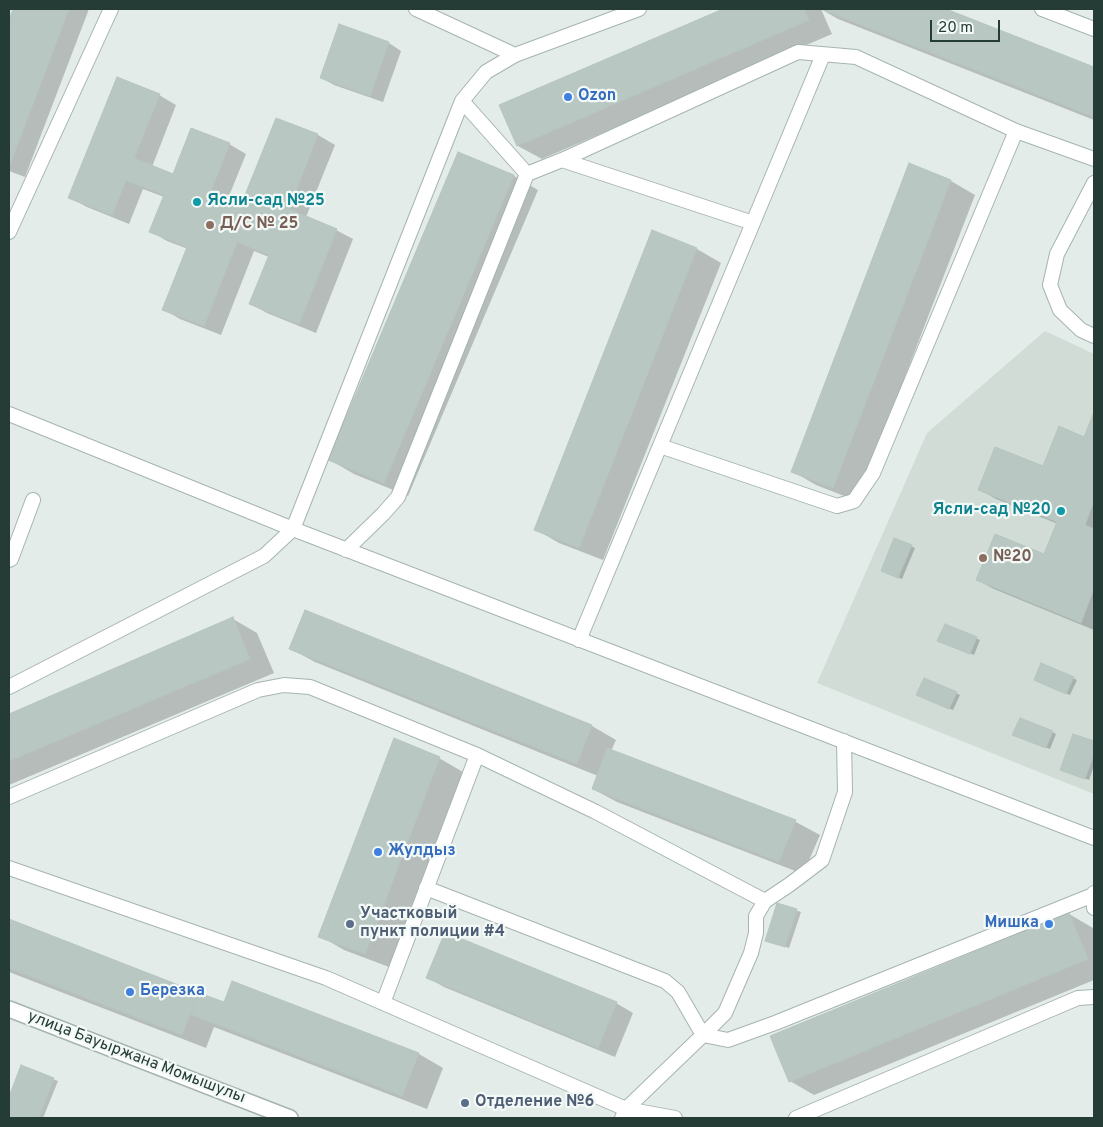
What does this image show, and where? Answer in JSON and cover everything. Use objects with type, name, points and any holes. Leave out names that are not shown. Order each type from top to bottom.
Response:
[{"type":"street","name":"улица Бауыржана Момышулы","points":[[9,1009],[290,1118]]},
{"type":"lane","points":[[9,232],[111,9]]},
{"type":"lane","points":[[416,9],[515,55]]},
{"type":"lane","points":[[9,687],[264,556],[292,529],[462,101],[486,72],[515,55],[638,9]]},
{"type":"lane","points":[[1042,9],[1094,29]]},
{"type":"lane","points":[[346,550],[398,497],[527,174],[562,160],[798,52],[856,57],[1016,131],[1094,159]]},
{"type":"lane","points":[[579,640],[823,55]]},
{"type":"lane","points":[[462,101],[527,174]]},
{"type":"lane","points":[[660,446],[837,506],[854,501],[874,473],[1016,131]]},
{"type":"lane","points":[[562,160],[753,223]]},
{"type":"lane","points":[[1094,183],[1057,254],[1050,285],[1060,310],[1080,330],[1094,336]]},
{"type":"lane","points":[[9,414],[292,529],[1094,838]]},
{"type":"lane","points":[[9,560],[33,500]]},
{"type":"lane","points":[[9,797],[258,690],[284,685],[310,687],[477,755],[596,812],[765,900]]},
{"type":"lane","points":[[624,1114],[725,1013],[751,953],[756,933],[756,916],[765,900],[790,885],[822,860],[845,792],[844,741]]},
{"type":"lane","points":[[383,1003],[477,755]]},
{"type":"lane","points":[[9,868],[326,978],[624,1114],[675,1118]]},
{"type":"lane","points":[[426,888],[665,981],[678,992],[703,1036]]},
{"type":"lane","points":[[703,1036],[728,1040],[1094,898]]},
{"type":"lane","points":[[796,1118],[1078,998],[1094,997]]},
{"type":"shaded area","name":"№20","points":[[1045,331],[1094,354],[1094,794],[817,683],[927,433]]},
{"type":"building","points":[[13,9],[69,9],[9,167],[9,20]]},
{"type":"building","points":[[723,9],[804,9],[809,20],[517,146],[499,105]]},
{"type":"building","points":[[821,9],[946,9],[1094,67],[1094,117]]},
{"type":"building","points":[[339,24],[389,42],[370,96],[320,78]]},
{"type":"building","name":"Ясли-сад №25","points":[[117,77],[160,94],[134,158],[173,174],[191,128],[230,143],[210,193],[241,205],[276,118],[318,134],[289,209],[337,229],[299,324],[249,304],[269,255],[237,242],[204,326],[162,310],[187,247],[149,232],[164,195],[126,180],[112,215],[68,198]]},
{"type":"building","points":[[458,152],[514,175],[384,483],[328,460]]},
{"type":"building","points":[[909,163],[951,180],[833,488],[791,472]]},
{"type":"building","points":[[652,230],[697,248],[579,548],[534,530]]},
{"type":"building","name":"Ясли-сад №20","points":[[1094,412],[1094,501],[1085,525],[1094,529],[1094,588],[1081,623],[976,580],[995,534],[1044,554],[1057,522],[978,490],[995,447],[1043,466],[1059,426],[1084,437]]},
{"type":"building","points":[[894,538],[912,545],[898,578],[881,571]]},
{"type":"building","points":[[305,610],[592,725],[577,764],[289,649]]},
{"type":"building","points":[[233,617],[250,659],[9,761],[9,714]]},
{"type":"building","points":[[945,624],[977,637],[970,654],[937,641]]},
{"type":"building","points":[[1041,663],[1074,677],[1066,694],[1034,680]]},
{"type":"building","points":[[924,678],[957,692],[949,709],[916,695]]},
{"type":"building","points":[[1020,718],[1053,731],[1046,748],[1012,735]]},
{"type":"building","points":[[1073,734],[1094,741],[1094,754],[1085,779],[1060,770]]},
{"type":"building","points":[[394,738],[440,757],[365,954],[318,937]]},
{"type":"building","points":[[607,748],[796,820],[779,862],[592,789]]},
{"type":"building","points":[[777,903],[797,909],[785,947],[765,941]]},
{"type":"building","points":[[1069,913],[1088,959],[789,1082],[770,1036]]},
{"type":"building","points":[[9,919],[199,993],[182,1035],[9,968]]},
{"type":"building","points":[[445,932],[617,1002],[598,1048],[426,978]]},
{"type":"building","points":[[232,981],[419,1053],[402,1096],[190,1014],[199,993],[224,1002]]},
{"type":"building","points":[[21,1065],[54,1078],[39,1118],[9,1118],[9,1097]]},
{"type":"place","name":"Ozon","points":[[568,97]]},
{"type":"place","name":"Ясли-сад №25","points":[[197,202]]},
{"type":"place","name":"Д/С № 25","points":[[210,225]]},
{"type":"place","name":"Ясли-сад №20","points":[[1061,511]]},
{"type":"place","name":"№20","points":[[983,558]]},
{"type":"place","name":"Жулдыз","points":[[378,852]]},
{"type":"place","name":"Участковый пункт полиции #4","points":[[350,924]]},
{"type":"place","name":"Мишка","points":[[1049,924]]},
{"type":"place","name":"Березка","points":[[130,992]]},
{"type":"place","name":"Отделение №6","points":[[465,1103]]}]
